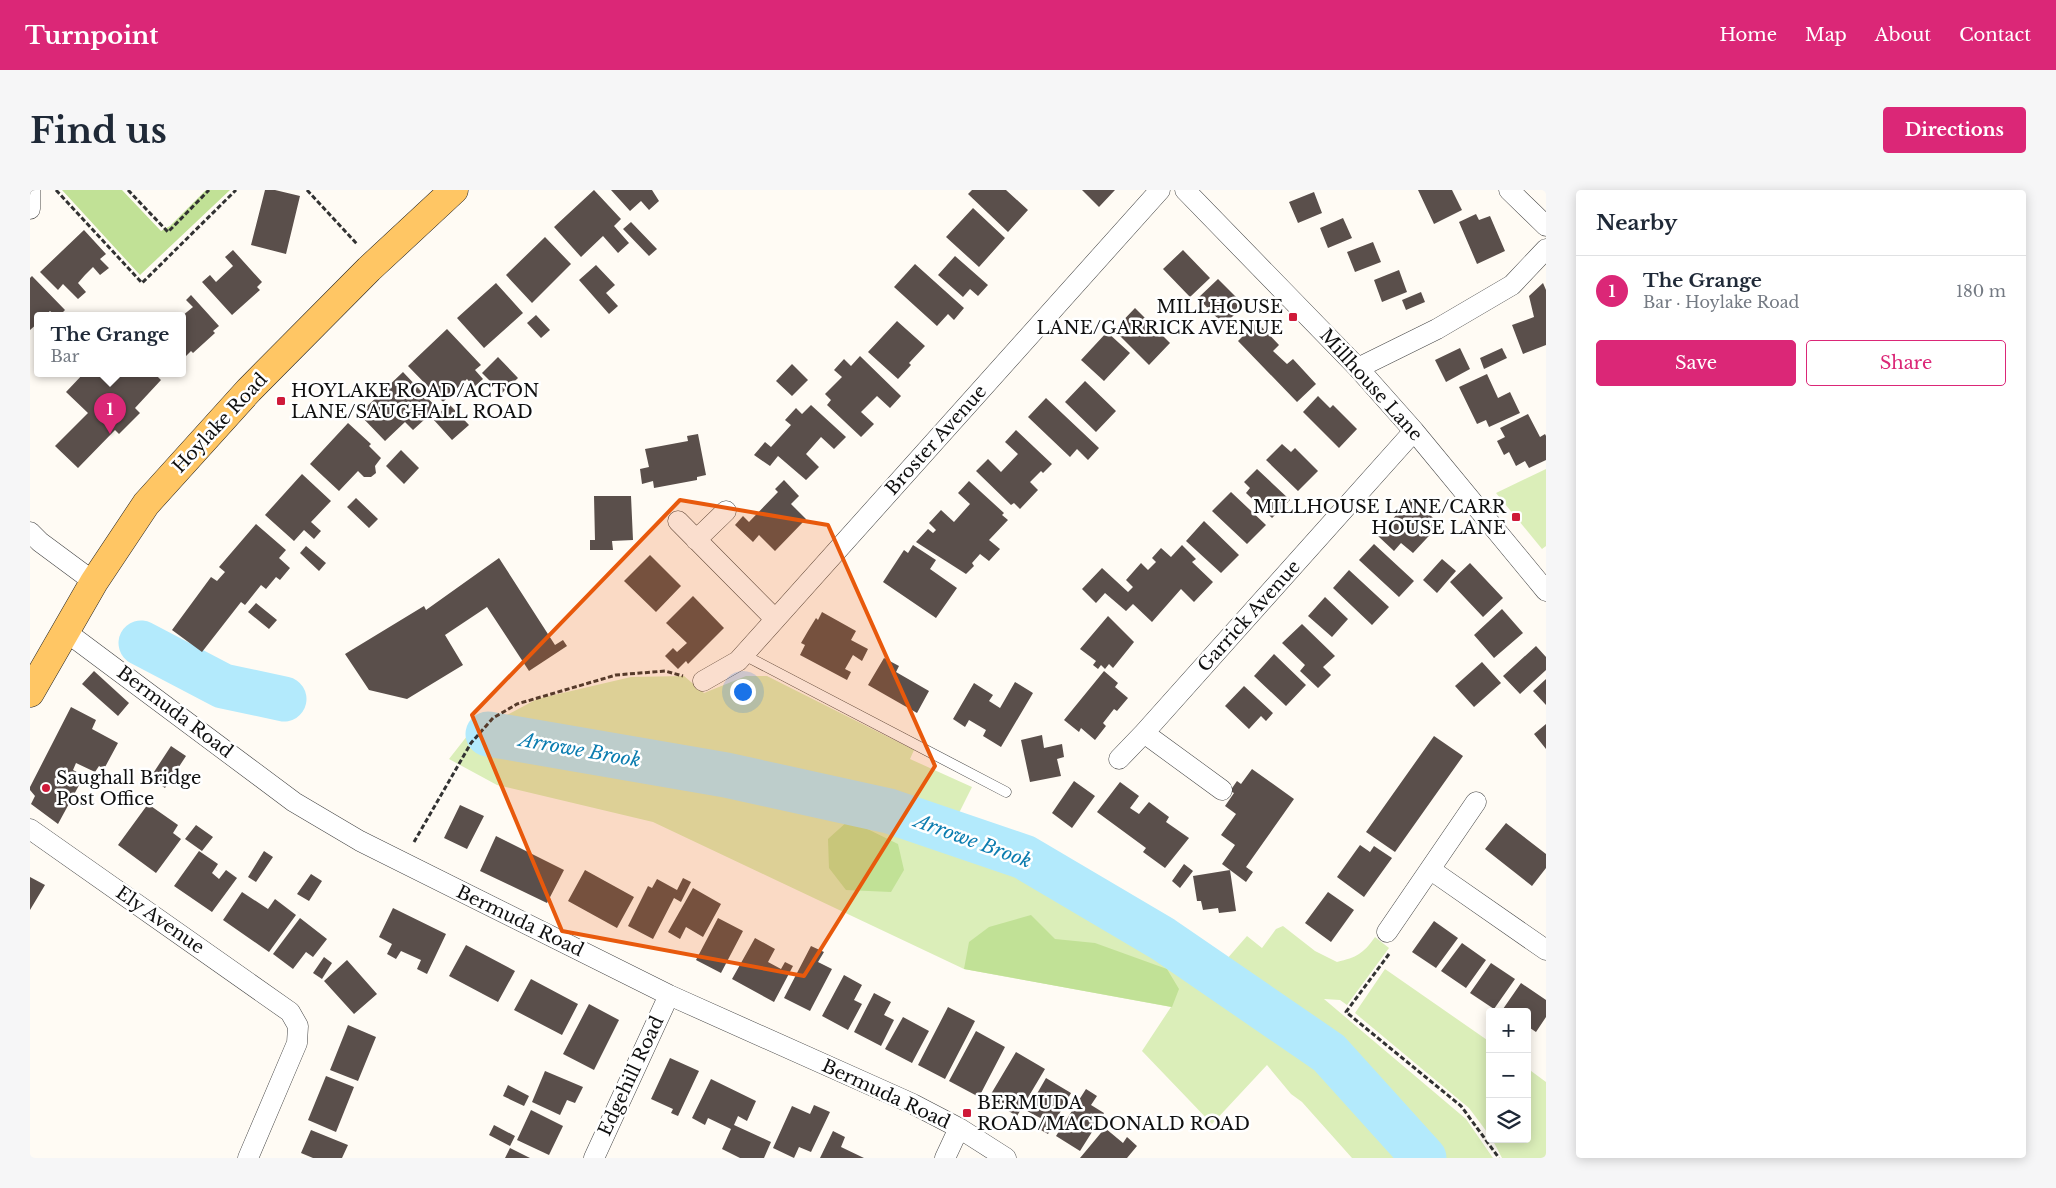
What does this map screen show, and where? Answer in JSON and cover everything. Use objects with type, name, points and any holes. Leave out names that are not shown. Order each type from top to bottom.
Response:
[{"type":"main road","name":"Hoylake Road","points":[[30,693],[94,582],[146,504],[249,390],[375,263],[454,190]]},
{"type":"street","points":[[30,190],[30,210]]},
{"type":"street","name":"Broster Avenue","points":[[703,680],[738,661],[744,655],[1160,190]]},
{"type":"street","name":"Millhouse Lane","points":[[1185,190],[1358,368],[1414,431],[1546,591]]},
{"type":"street","points":[[1509,190],[1546,226]]},
{"type":"street","points":[[1358,368],[1436,329],[1512,285],[1546,249]]},
{"type":"street","name":"Garrick Avenue","points":[[1118,759],[1144,733],[1414,431]]},
{"type":"street","points":[[696,540],[726,511]]},
{"type":"street","points":[[678,521],[775,619]]},
{"type":"street","points":[[30,532],[40,542],[94,582]]},
{"type":"street","name":"Bermuda Road","points":[[66,631],[294,802],[360,842],[669,995],[913,1104],[959,1128],[1006,1158]]},
{"type":"street","points":[[1144,733],[1222,790]]},
{"type":"street","points":[[1390,941],[1431,870],[1476,802]]},
{"type":"street","name":"Ely Avenue","points":[[30,829],[290,1012],[298,1026],[297,1043],[248,1158]]},
{"type":"street","points":[[1431,870],[1546,950]]},
{"type":"street","name":"Edgehill Road","points":[[594,1158],[669,995]]},
{"type":"street","points":[[945,1158],[959,1128]]},
{"type":"lane","points":[[744,655],[1006,792]]},
{"type":"path","points":[[56,190],[142,283],[236,190]]},
{"type":"path","points":[[128,190],[168,232],[209,190]]},
{"type":"path","points":[[307,190],[375,263]]},
{"type":"path","points":[[402,863],[471,743],[492,718],[518,704],[616,675],[665,671],[703,680]]},
{"type":"path","points":[[1390,941],[1346,1012],[1461,1106],[1499,1158]]},
{"type":"highlighted area","points":[[680,500],[828,525],[935,766],[804,976],[562,931],[472,715]]},
{"type":"green space","points":[[62,190],[122,190],[161,231],[170,226],[206,190],[230,190],[140,275]]},
{"type":"green space","points":[[1546,469],[1546,546],[1542,549],[1496,493]]},
{"type":"green space","points":[[684,676],[704,693],[746,676],[767,676],[914,750],[910,759],[972,787],[950,831],[997,847],[1005,837],[1066,861],[1120,889],[1226,960],[1247,936],[1262,948],[1276,929],[1283,926],[1315,951],[1337,962],[1359,954],[1375,937],[1389,948],[1347,1005],[1340,1000],[1324,999],[1466,1119],[1493,1158],[1352,1158],[1302,1102],[1291,1094],[1267,1065],[1212,1124],[1142,1051],[1171,1007],[964,969],[653,822],[497,785],[449,759],[471,731],[488,734],[490,724],[537,699],[631,677]]},
{"type":"green space","points":[[849,820],[898,844],[904,870],[891,892],[846,890],[829,868],[828,839]]},
{"type":"green space","points":[[1031,915],[1055,939],[1095,943],[1167,969],[1179,989],[1172,1007],[964,969],[969,942],[989,927]]},
{"type":"green space","points":[[1385,969],[1486,1039],[1486,1131],[1469,1108],[1355,1013]]},
{"type":"green space","points":[[1531,1071],[1546,1082],[1546,1158],[1502,1158],[1494,1143],[1531,1143]]},
{"type":"building","points":[[265,190],[275,190],[300,196],[286,254],[251,245]]},
{"type":"building","points":[[594,190],[621,219],[614,226],[629,243],[618,253],[603,236],[581,257],[554,227]]},
{"type":"building","points":[[611,190],[652,190],[659,201],[649,210],[641,201],[630,211]]},
{"type":"building","points":[[972,190],[1006,190],[1028,210],[1008,232],[968,194]]},
{"type":"building","points":[[1082,190],[1115,190],[1099,207]]},
{"type":"building","points":[[1418,190],[1452,190],[1462,210],[1434,224]]},
{"type":"building","points":[[1314,192],[1322,213],[1298,223],[1289,202]]},
{"type":"building","points":[[973,208],[1005,238],[979,267],[946,237]]},
{"type":"building","points":[[1476,214],[1479,220],[1490,216],[1505,251],[1477,264],[1459,222]]},
{"type":"building","points":[[1343,218],[1352,238],[1328,248],[1320,228]]},
{"type":"building","points":[[631,222],[657,249],[649,256],[623,229]]},
{"type":"building","points":[[84,230],[106,254],[100,259],[109,268],[100,275],[93,267],[85,275],[78,283],[86,292],[78,299],[63,284],[58,290],[40,272]]},
{"type":"building","points":[[545,237],[571,264],[532,303],[506,275]]},
{"type":"building","points":[[1373,242],[1381,262],[1355,272],[1347,252]]},
{"type":"building","points":[[233,250],[262,282],[257,287],[260,290],[232,315],[202,282],[210,275],[216,282],[233,266],[225,257]]},
{"type":"building","points":[[1183,250],[1210,278],[1190,297],[1163,269]]},
{"type":"building","points":[[955,256],[988,285],[978,296],[970,289],[963,297],[938,275]]},
{"type":"building","points":[[915,264],[964,308],[954,320],[948,314],[937,326],[894,287]]},
{"type":"building","points":[[596,265],[615,285],[606,293],[618,306],[609,314],[579,280]]},
{"type":"building","points":[[1399,270],[1407,292],[1382,302],[1374,280]]},
{"type":"building","points":[[32,276],[65,310],[63,312],[34,312],[34,326],[30,330],[30,278]]},
{"type":"building","points":[[1218,279],[1244,305],[1224,325],[1198,298]]},
{"type":"building","points":[[496,283],[523,313],[484,348],[457,318]]},
{"type":"building","points":[[1543,283],[1546,290],[1546,345],[1523,354],[1512,325],[1534,317],[1529,296]]},
{"type":"building","points":[[1421,292],[1425,302],[1406,310],[1402,300]]},
{"type":"building","points":[[191,295],[219,326],[213,331],[215,333],[193,353],[191,351],[186,356],[186,313],[193,307],[186,300]]},
{"type":"building","points":[[1135,308],[1170,343],[1149,365],[1114,330]]},
{"type":"building","points":[[536,315],[550,330],[541,338],[527,323]]},
{"type":"building","points":[[897,321],[925,346],[909,363],[911,365],[898,379],[868,352]]},
{"type":"building","points":[[1257,322],[1279,345],[1273,351],[1287,364],[1293,359],[1316,384],[1297,402],[1238,341]]},
{"type":"building","points":[[447,329],[481,365],[475,370],[483,379],[474,387],[467,379],[443,402],[408,366]]},
{"type":"building","points":[[1107,332],[1130,353],[1104,381],[1081,360]]},
{"type":"building","points":[[1460,348],[1470,369],[1446,382],[1435,360]]},
{"type":"building","points":[[1502,348],[1507,358],[1484,369],[1480,358]]},
{"type":"building","points":[[860,356],[901,396],[890,408],[877,396],[861,412],[874,424],[861,437],[827,405],[831,400],[825,394],[842,377],[834,370],[844,359],[851,366]]},
{"type":"building","points":[[498,357],[518,378],[502,393],[482,373]]},
{"type":"building","points":[[792,364],[808,380],[792,396],[776,381]]},
{"type":"building","points":[[403,372],[437,408],[413,430],[405,422],[385,441],[359,414]]},
{"type":"building","points":[[1487,374],[1498,398],[1510,392],[1520,413],[1489,427],[1486,420],[1477,424],[1459,387]]},
{"type":"building","points":[[80,377],[158,377],[161,380],[135,408],[140,413],[119,434],[115,430],[78,468],[55,446],[88,413],[66,392]]},
{"type":"building","points":[[1085,381],[1116,411],[1096,432],[1065,402]]},
{"type":"building","points":[[1318,396],[1330,408],[1333,405],[1357,429],[1339,448],[1303,412]]},
{"type":"building","points":[[1046,398],[1099,448],[1088,460],[1077,449],[1070,457],[1028,417]]},
{"type":"building","points":[[449,404],[469,425],[452,440],[433,419]]},
{"type":"building","points":[[811,405],[846,437],[834,449],[821,437],[806,454],[819,467],[806,480],[778,456],[770,466],[754,455],[765,442],[771,447],[791,425],[785,420],[796,408],[802,414]]},
{"type":"building","points":[[1528,414],[1540,437],[1545,434],[1546,436],[1546,460],[1529,468],[1525,461],[1516,466],[1509,452],[1504,455],[1497,441],[1505,437],[1500,428]]},
{"type":"building","points":[[348,423],[371,444],[369,446],[381,458],[375,466],[376,473],[371,477],[364,477],[358,471],[339,491],[310,464]]},
{"type":"building","points":[[1016,430],[1052,464],[1043,473],[1041,471],[1030,482],[1038,490],[1020,509],[1014,503],[1011,505],[976,471],[988,459],[1001,472],[1018,454],[1005,442]]},
{"type":"building","points":[[698,434],[706,475],[697,477],[697,480],[654,488],[653,481],[642,484],[640,469],[649,467],[645,449],[688,441],[687,436]]},
{"type":"building","points":[[1282,444],[1291,452],[1295,448],[1318,471],[1298,491],[1266,460]]},
{"type":"building","points":[[401,450],[419,468],[404,484],[386,466]]},
{"type":"building","points":[[1257,469],[1290,500],[1272,518],[1246,493],[1250,488],[1244,482]]},
{"type":"building","points":[[302,474],[331,501],[311,522],[321,531],[314,539],[304,530],[294,541],[265,515]]},
{"type":"building","points":[[784,480],[799,496],[791,504],[806,519],[775,551],[759,535],[753,542],[735,525],[743,516],[749,522],[778,492],[775,489]]},
{"type":"building","points":[[969,481],[1004,513],[1002,515],[1008,520],[989,540],[1000,549],[989,561],[980,554],[972,563],[974,566],[966,574],[916,542],[928,529],[933,533],[936,530],[929,523],[941,510],[954,522],[970,504],[958,493]]},
{"type":"building","points":[[1231,492],[1266,525],[1247,544],[1212,511]]},
{"type":"building","points":[[594,496],[631,496],[633,540],[612,541],[613,550],[590,550],[590,540],[595,540]]},
{"type":"building","points":[[356,498],[378,519],[369,528],[347,507]]},
{"type":"building","points":[[1411,498],[1440,524],[1413,553],[1401,543],[1394,551],[1378,536]]},
{"type":"building","points":[[1204,521],[1239,555],[1221,573],[1186,541]]},
{"type":"building","points":[[256,524],[286,550],[279,558],[290,568],[280,580],[276,577],[266,589],[261,585],[245,605],[241,602],[202,652],[172,630],[211,577],[217,581],[225,572],[219,567]]},
{"type":"building","points":[[1374,544],[1414,581],[1399,597],[1359,560]]},
{"type":"building","points":[[913,545],[936,560],[930,569],[957,588],[936,618],[883,582],[904,550],[908,553]]},
{"type":"building","points":[[1182,545],[1196,559],[1192,562],[1213,582],[1194,602],[1181,589],[1152,622],[1133,604],[1126,611],[1105,593],[1096,603],[1082,589],[1102,568],[1128,592],[1133,587],[1126,580],[1141,563],[1148,570],[1156,562],[1152,558],[1161,548],[1171,557]]},
{"type":"building","points":[[306,546],[326,563],[319,571],[300,553]]},
{"type":"building","points":[[650,555],[681,586],[656,612],[624,581]]},
{"type":"building","points":[[499,558],[555,645],[563,640],[567,646],[529,671],[487,607],[445,635],[463,665],[407,699],[369,690],[345,654],[424,606],[426,610]]},
{"type":"building","points":[[1442,559],[1456,571],[1437,593],[1423,580]]},
{"type":"building","points":[[1470,563],[1503,598],[1483,617],[1450,582]]},
{"type":"building","points":[[1349,570],[1389,607],[1372,625],[1333,588]]},
{"type":"building","points":[[693,596],[724,628],[688,664],[686,661],[678,669],[665,656],[673,648],[677,652],[687,643],[666,623]]},
{"type":"building","points":[[1325,597],[1348,619],[1332,637],[1308,616]]},
{"type":"building","points":[[256,603],[277,620],[269,629],[248,612]]},
{"type":"building","points":[[1502,609],[1523,633],[1494,658],[1474,635]]},
{"type":"building","points":[[822,612],[856,631],[851,640],[868,649],[862,661],[853,655],[845,669],[851,672],[847,680],[800,655],[805,645],[801,643],[816,618],[818,620]]},
{"type":"building","points":[[1108,616],[1134,642],[1113,668],[1109,664],[1105,669],[1101,665],[1098,669],[1093,665],[1096,661],[1080,649]]},
{"type":"building","points":[[1302,624],[1335,656],[1323,667],[1331,675],[1318,688],[1300,671],[1305,665],[1282,643]]},
{"type":"building","points":[[1536,646],[1546,657],[1546,670],[1520,694],[1503,676]]},
{"type":"building","points":[[1274,654],[1306,685],[1286,706],[1254,676]]},
{"type":"building","points":[[884,658],[899,666],[896,672],[929,691],[917,713],[868,685]]},
{"type":"building","points":[[1482,662],[1501,683],[1474,707],[1455,686]]},
{"type":"building","points":[[94,671],[129,703],[118,716],[82,684]]},
{"type":"building","points":[[1104,671],[1118,683],[1115,687],[1128,698],[1117,711],[1114,709],[1103,723],[1106,726],[1095,740],[1081,728],[1079,732],[1064,720]]},
{"type":"building","points":[[1546,679],[1546,705],[1533,691]]},
{"type":"building","points":[[1015,682],[1033,693],[1001,747],[983,736],[986,730],[969,720],[965,727],[953,719],[974,683],[993,695],[989,701],[1000,708]]},
{"type":"building","points":[[1244,686],[1273,713],[1266,721],[1261,716],[1249,729],[1225,706]]},
{"type":"building","points":[[71,707],[96,720],[92,729],[118,743],[104,769],[99,766],[95,772],[76,763],[73,770],[84,776],[58,824],[31,804],[35,796],[30,787]]},
{"type":"building","points":[[1546,724],[1546,749],[1534,734]]},
{"type":"building","points":[[1042,735],[1044,748],[1062,744],[1064,757],[1057,759],[1061,776],[1030,782],[1021,740]]},
{"type":"building","points":[[1434,736],[1463,756],[1395,852],[1366,832]]},
{"type":"building","points":[[171,746],[186,756],[165,788],[150,778]]},
{"type":"building","points":[[1252,769],[1294,799],[1246,867],[1253,872],[1246,882],[1222,864],[1235,845],[1221,835],[1236,814],[1225,806],[1234,793],[1230,791],[1237,781],[1241,784]]},
{"type":"building","points":[[1074,781],[1095,796],[1072,828],[1052,813]]},
{"type":"building","points":[[1120,782],[1139,796],[1130,808],[1139,814],[1149,802],[1169,817],[1166,822],[1189,838],[1165,868],[1143,852],[1146,848],[1097,812]]},
{"type":"building","points":[[148,804],[178,825],[173,833],[181,839],[156,873],[118,845]]},
{"type":"building","points":[[460,805],[484,816],[467,849],[444,838]]},
{"type":"building","points":[[1506,823],[1546,854],[1546,868],[1532,886],[1485,849]]},
{"type":"building","points":[[196,825],[213,837],[202,851],[185,839]]},
{"type":"building","points":[[496,836],[564,870],[547,903],[480,871]]},
{"type":"building","points":[[1360,845],[1370,852],[1374,846],[1392,858],[1364,897],[1337,877]]},
{"type":"building","points":[[199,851],[218,864],[212,873],[219,879],[226,870],[237,878],[212,912],[174,886]]},
{"type":"building","points":[[264,851],[273,857],[256,882],[248,877]]},
{"type":"building","points":[[1184,864],[1193,871],[1180,888],[1172,881]]},
{"type":"building","points":[[585,870],[634,897],[617,928],[568,901]]},
{"type":"building","points":[[1230,870],[1236,911],[1219,913],[1218,908],[1203,910],[1201,901],[1197,901],[1193,876]]},
{"type":"building","points":[[311,874],[322,881],[309,901],[297,894]]},
{"type":"building","points":[[30,877],[45,885],[30,910]]},
{"type":"building","points":[[683,878],[691,882],[681,902],[674,898],[653,939],[628,926],[648,886],[652,888],[657,879],[677,890]]},
{"type":"building","points":[[693,888],[721,904],[703,937],[686,927],[680,939],[668,932]]},
{"type":"building","points":[[242,892],[268,909],[275,899],[296,915],[269,952],[223,920]]},
{"type":"building","points":[[1328,892],[1354,910],[1331,942],[1305,923]]},
{"type":"building","points":[[393,908],[446,934],[427,974],[417,969],[421,960],[401,951],[396,959],[387,954],[392,944],[379,937]]},
{"type":"building","points":[[300,918],[327,939],[313,957],[306,952],[293,969],[273,954]]},
{"type":"building","points":[[718,918],[743,931],[721,973],[696,960]]},
{"type":"building","points":[[1434,921],[1458,938],[1436,968],[1412,952]]},
{"type":"building","points":[[755,938],[775,949],[768,962],[781,969],[785,962],[793,966],[774,1002],[732,979]]},
{"type":"building","points":[[1462,943],[1486,960],[1466,988],[1441,971]]},
{"type":"building","points":[[466,945],[515,971],[498,1002],[449,976]]},
{"type":"building","points":[[811,946],[824,952],[818,962],[832,969],[810,1011],[784,998]]},
{"type":"building","points":[[324,957],[332,963],[322,979],[313,973]]},
{"type":"building","points":[[347,960],[377,994],[354,1014],[324,981]]},
{"type":"building","points":[[1491,963],[1515,979],[1495,1008],[1470,993]]},
{"type":"building","points":[[844,975],[862,985],[854,1000],[862,1004],[848,1030],[822,1016]]},
{"type":"building","points":[[531,979],[578,1004],[562,1035],[514,1010]]},
{"type":"building","points":[[1521,983],[1546,1000],[1546,1017],[1536,1032],[1531,1029],[1531,1008],[1504,1008]]},
{"type":"building","points":[[874,993],[891,1002],[884,1015],[894,1020],[881,1046],[854,1032]]},
{"type":"building","points":[[589,1004],[619,1020],[594,1070],[563,1054]]},
{"type":"building","points":[[948,1007],[975,1021],[945,1079],[918,1065]]},
{"type":"building","points":[[903,1017],[929,1031],[912,1063],[885,1049]]},
{"type":"building","points":[[348,1025],[376,1037],[358,1081],[330,1070]]},
{"type":"building","points":[[976,1031],[1005,1047],[979,1097],[949,1081]]},
{"type":"building","points":[[1016,1052],[1045,1069],[1017,1116],[988,1099]]},
{"type":"building","points":[[670,1058],[699,1071],[678,1116],[671,1113],[673,1109],[651,1099]]},
{"type":"building","points":[[545,1071],[583,1087],[575,1103],[567,1100],[560,1115],[532,1102]]},
{"type":"building","points":[[326,1076],[354,1087],[336,1132],[308,1120]]},
{"type":"building","points":[[1046,1078],[1071,1093],[1048,1134],[1039,1129],[1044,1120],[1027,1111]]},
{"type":"building","points":[[711,1079],[756,1101],[747,1121],[738,1116],[734,1125],[771,1142],[764,1158],[740,1158],[722,1149],[731,1129],[708,1118],[705,1125],[692,1118]]},
{"type":"building","points":[[508,1085],[529,1096],[524,1106],[503,1096]]},
{"type":"building","points":[[1086,1089],[1097,1096],[1091,1105],[1104,1113],[1080,1151],[1056,1136]]},
{"type":"building","points":[[814,1105],[830,1112],[811,1152],[799,1147],[794,1158],[773,1148],[792,1106],[810,1114]]},
{"type":"building","points":[[531,1110],[563,1126],[549,1155],[517,1140]]},
{"type":"building","points":[[494,1125],[515,1136],[510,1146],[489,1135]]},
{"type":"building","points":[[1105,1128],[1123,1143],[1127,1137],[1137,1146],[1127,1158],[1080,1158]]},
{"type":"building","points":[[311,1130],[348,1145],[342,1158],[313,1158],[301,1153]]},
{"type":"building","points":[[833,1131],[845,1137],[841,1147],[864,1158],[820,1158]]},
{"type":"building","points":[[510,1148],[530,1158],[505,1158]]},
{"type":"waterway","name":"Arrowe Brook","points":[[141,643],[223,686],[284,699]]},
{"type":"waterway","name":"Arrowe Brook","points":[[488,734],[726,775],[889,811],[1024,857],[1163,939],[1329,1053],[1424,1158]]},
{"type":"place","name":"MILLHOUSE LANE/GARRICK AVENUE","points":[[1293,317]]},
{"type":"place","name":"HOYLAKE ROAD/ACTON LANE/SAUGHALL ROAD","points":[[281,401]]},
{"type":"place","name":"The Grange","points":[[110,434]]},
{"type":"place","name":"MILLHOUSE LANE/CARR HOUSE LANE","points":[[1516,517]]},
{"type":"place","name":"Saughall Bridge Post Office","points":[[46,788]]},
{"type":"place","name":"BERMUDA ROAD/MACDONALD ROAD","points":[[967,1113]]}]
